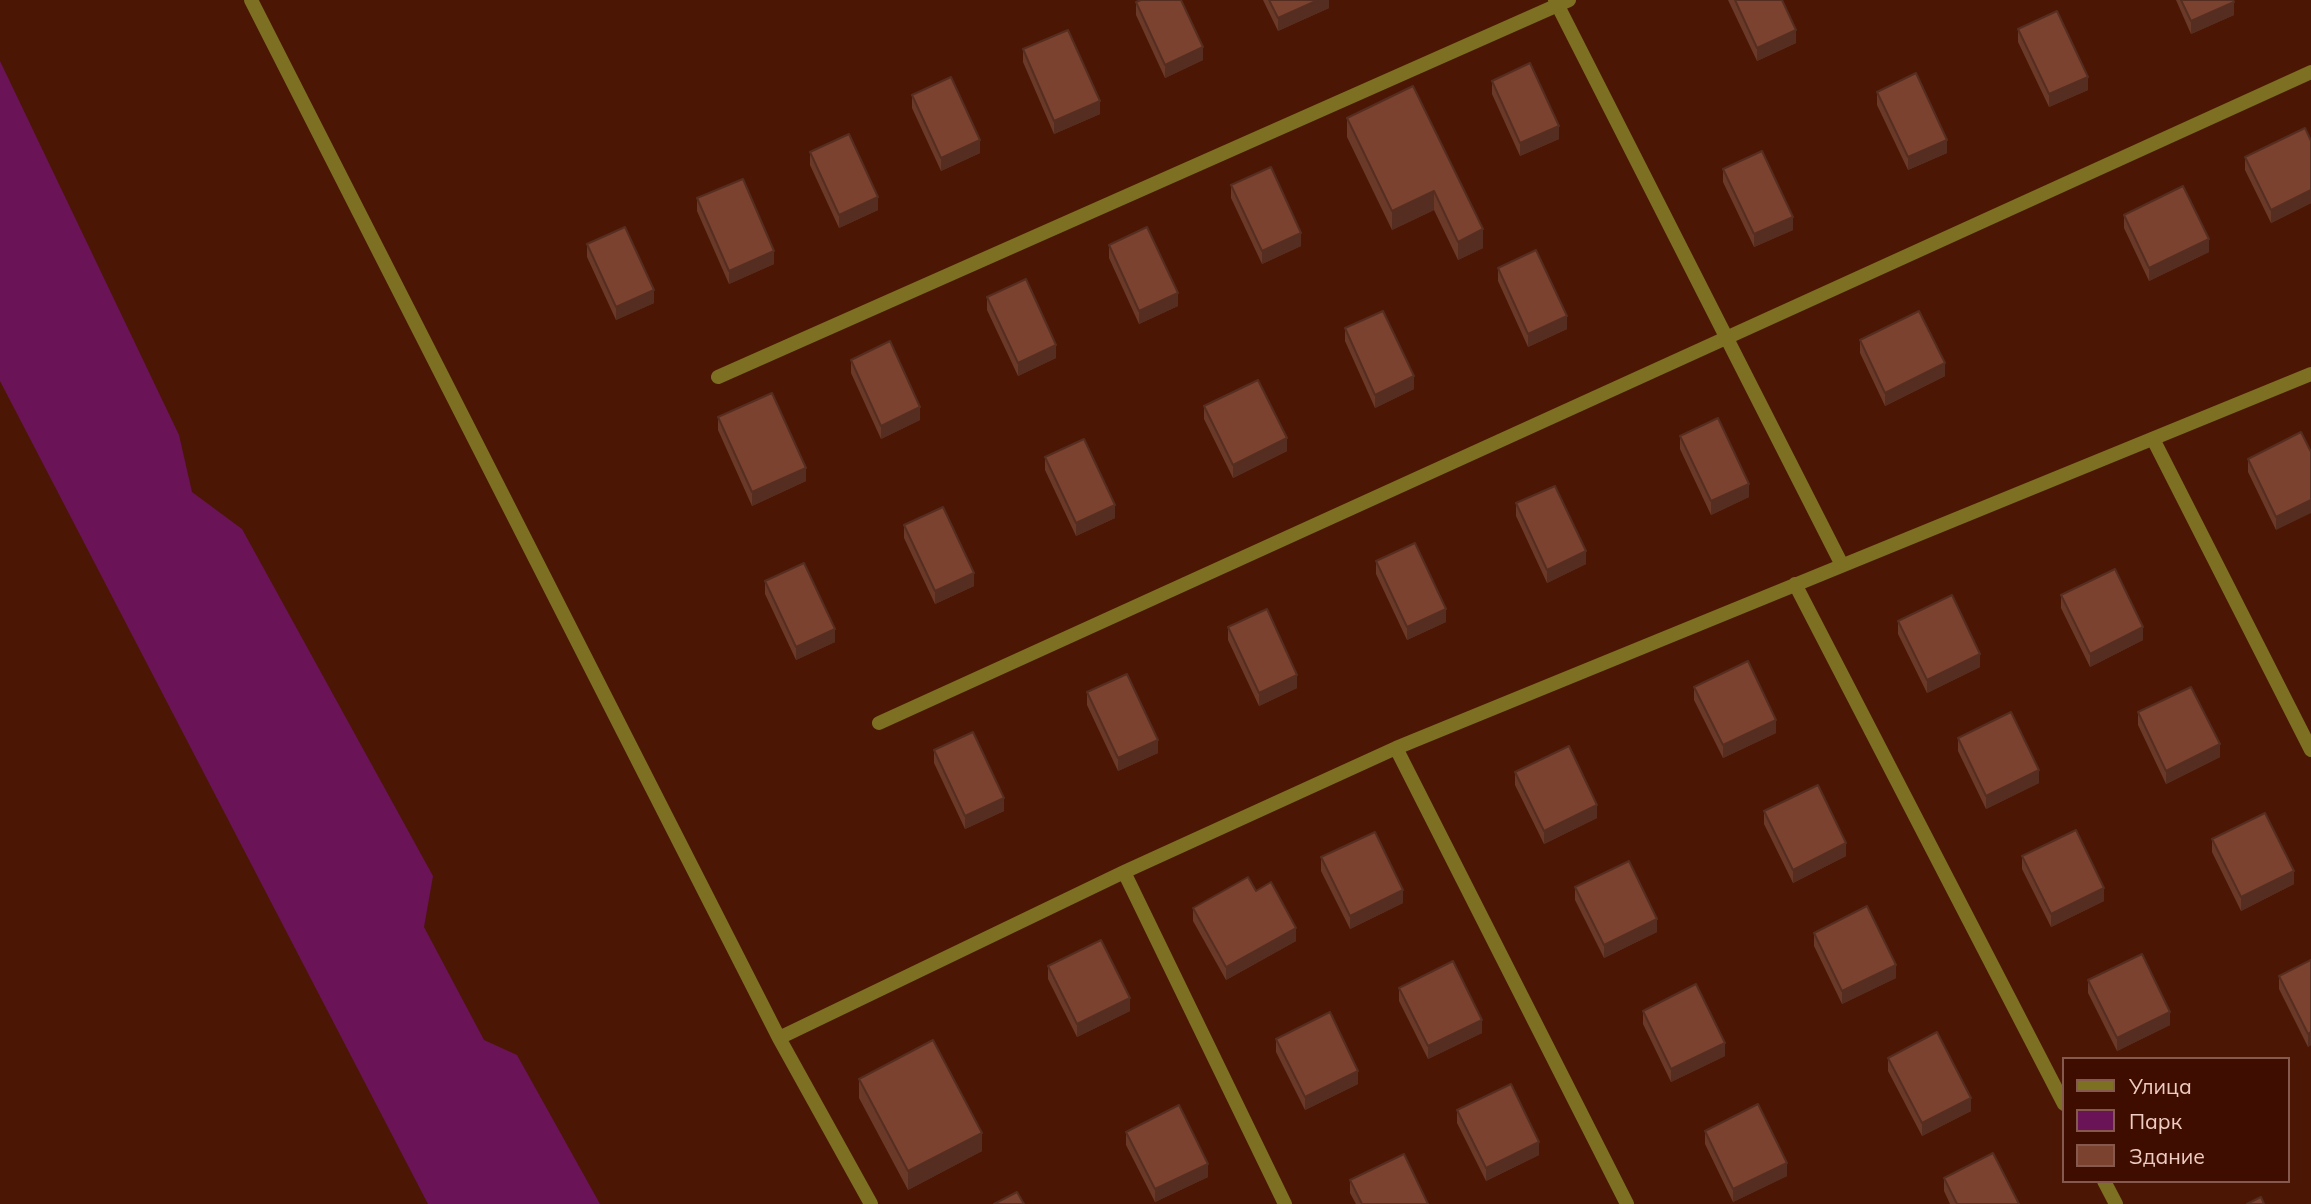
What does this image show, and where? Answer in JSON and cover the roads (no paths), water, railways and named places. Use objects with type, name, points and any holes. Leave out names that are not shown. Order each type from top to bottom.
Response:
[{"type":"street","points":[[251,0],[779,1038],[871,1204]]},
{"type":"street","points":[[719,377],[1560,2],[1725,339],[1842,565]]},
{"type":"street","points":[[879,723],[2311,72]]},
{"type":"street","points":[[779,1038],[1125,872],[1396,748],[2311,374]]},
{"type":"street","points":[[2152,439],[2311,750]]},
{"type":"street","points":[[1795,584],[2062,1100]]},
{"type":"street","points":[[1396,748],[1627,1204]]},
{"type":"street","points":[[1125,872],[1285,1204]]},
{"type":"street","points":[[2105,1183],[2116,1204]]}]
